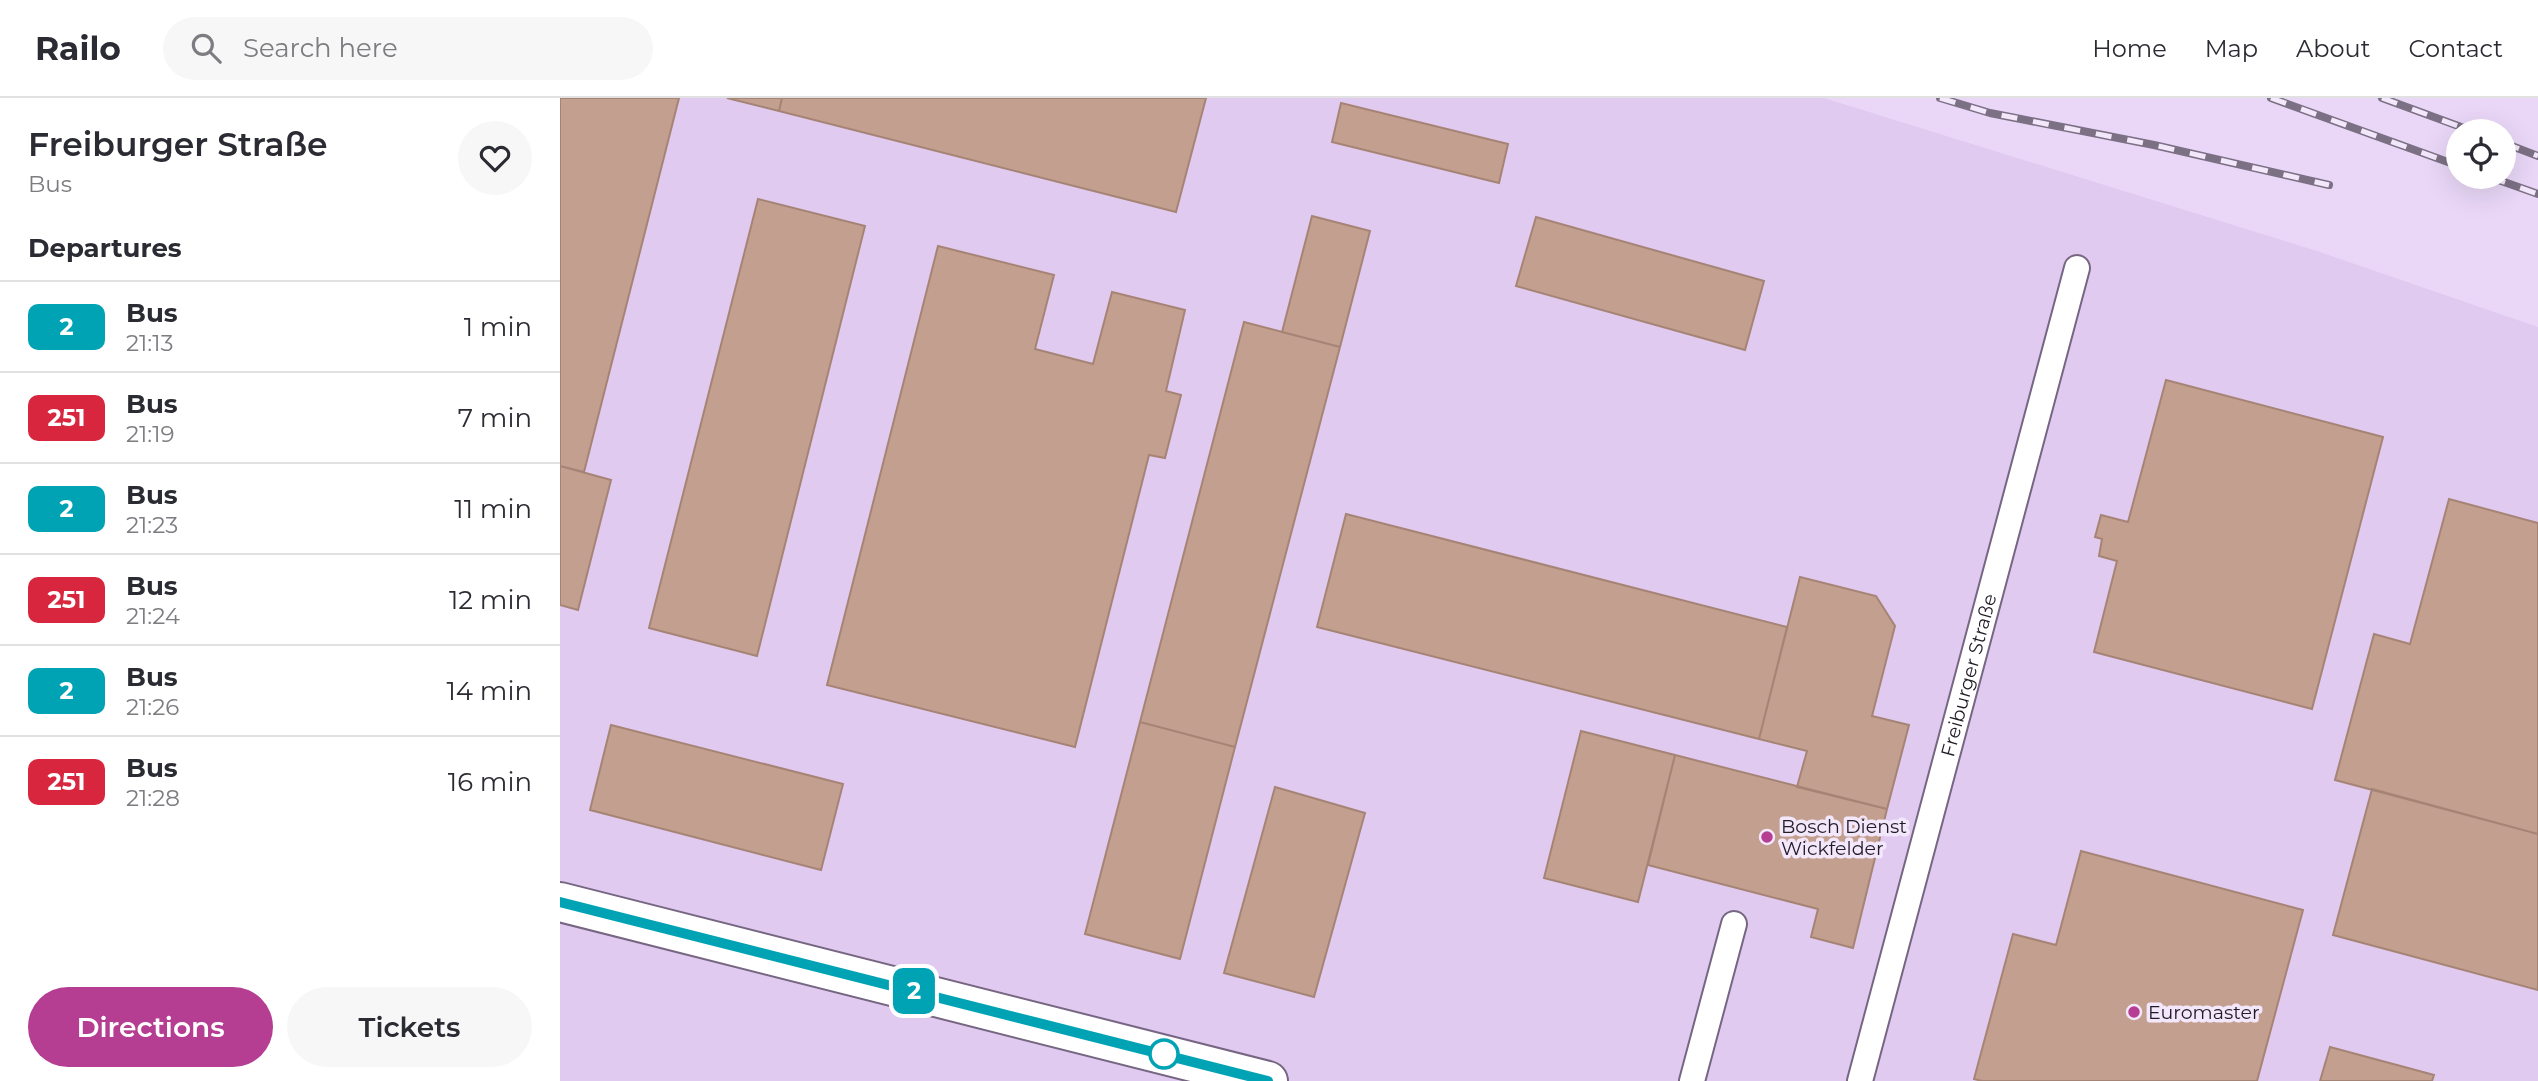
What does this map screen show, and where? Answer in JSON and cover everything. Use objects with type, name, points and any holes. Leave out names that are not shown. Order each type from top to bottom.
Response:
[{"type":"street","points":[[560,902],[1268,1081]]},
{"type":"lane","name":"Freiburger Straße","points":[[1860,1081],[2077,268]]},
{"type":"lane","points":[[1692,1081],[1734,924]]},
{"type":"shaded area","points":[[560,98],[1824,98],[2317,251],[2538,327],[2538,1081],[560,1081]]},
{"type":"building","points":[[560,98],[679,98],[584,472],[560,466]]},
{"type":"building","points":[[727,98],[782,98],[779,111]]},
{"type":"building","points":[[782,98],[1206,98],[1176,212],[779,111]]},
{"type":"building","points":[[1341,103],[1508,144],[1499,183],[1332,142]]},
{"type":"building","points":[[758,199],[865,226],[757,656],[649,628]]},
{"type":"building","points":[[1312,216],[1370,231],[1340,347],[1282,332]]},
{"type":"building","points":[[1536,217],[1764,281],[1745,350],[1516,286]]},
{"type":"building","points":[[938,246],[1054,275],[1035,349],[1093,364],[1112,292],[1185,310],[1166,391],[1181,395],[1165,458],[1149,455],[1075,747],[827,685]]},
{"type":"building","points":[[1244,322],[1340,347],[1235,747],[1140,722]]},
{"type":"building","points":[[2166,380],[2383,437],[2312,709],[2094,652],[2117,561],[2099,556],[2102,539],[2095,537],[2101,515],[2128,522]]},
{"type":"building","points":[[560,466],[611,480],[578,610],[560,605]]},
{"type":"building","points":[[2449,499],[2538,523],[2538,834],[2335,780],[2374,634],[2410,644]]},
{"type":"building","points":[[1346,514],[1787,627],[1759,739],[1317,627]]},
{"type":"building","points":[[1800,577],[1876,596],[1895,626],[1872,716],[1909,725],[1887,809],[1797,787],[1807,751],[1759,739]]},
{"type":"building","points":[[1140,722],[1235,747],[1180,959],[1085,934]]},
{"type":"building","points":[[611,725],[843,784],[821,870],[590,810]]},
{"type":"building","points":[[1581,731],[1675,755],[1638,902],[1544,878]]},
{"type":"building","name":"Bosch Dienst Wickfelder","points":[[1675,755],[1887,809],[1853,948],[1811,937],[1818,909],[1648,865]]},
{"type":"building","points":[[1275,787],[1365,813],[1314,997],[1224,973]]},
{"type":"building","points":[[2372,789],[2538,834],[2538,990],[2333,935]]},
{"type":"building","name":"Euromaster","points":[[2081,851],[2303,910],[2257,1081],[1974,1079],[2013,934],[2056,945]]},
{"type":"building","points":[[2330,1047],[2434,1075],[2432,1081],[2320,1081]]},
{"type":"railway","points":[[1940,98],[1990,113],[2154,145],[2329,185]]},
{"type":"railway","points":[[2271,98],[2446,161]]},
{"type":"railway","points":[[2382,98],[2446,121]]},
{"type":"railway","points":[[2516,148],[2538,156]]},
{"type":"railway","points":[[2516,186],[2538,194]]},
{"type":"bus line","name":"2","points":[[560,902],[1268,1081]]},
{"type":"place","name":"Bosch Dienst Wickfelder","points":[[1767,837]]},
{"type":"place","name":"Euromaster","points":[[2134,1012]]}]
